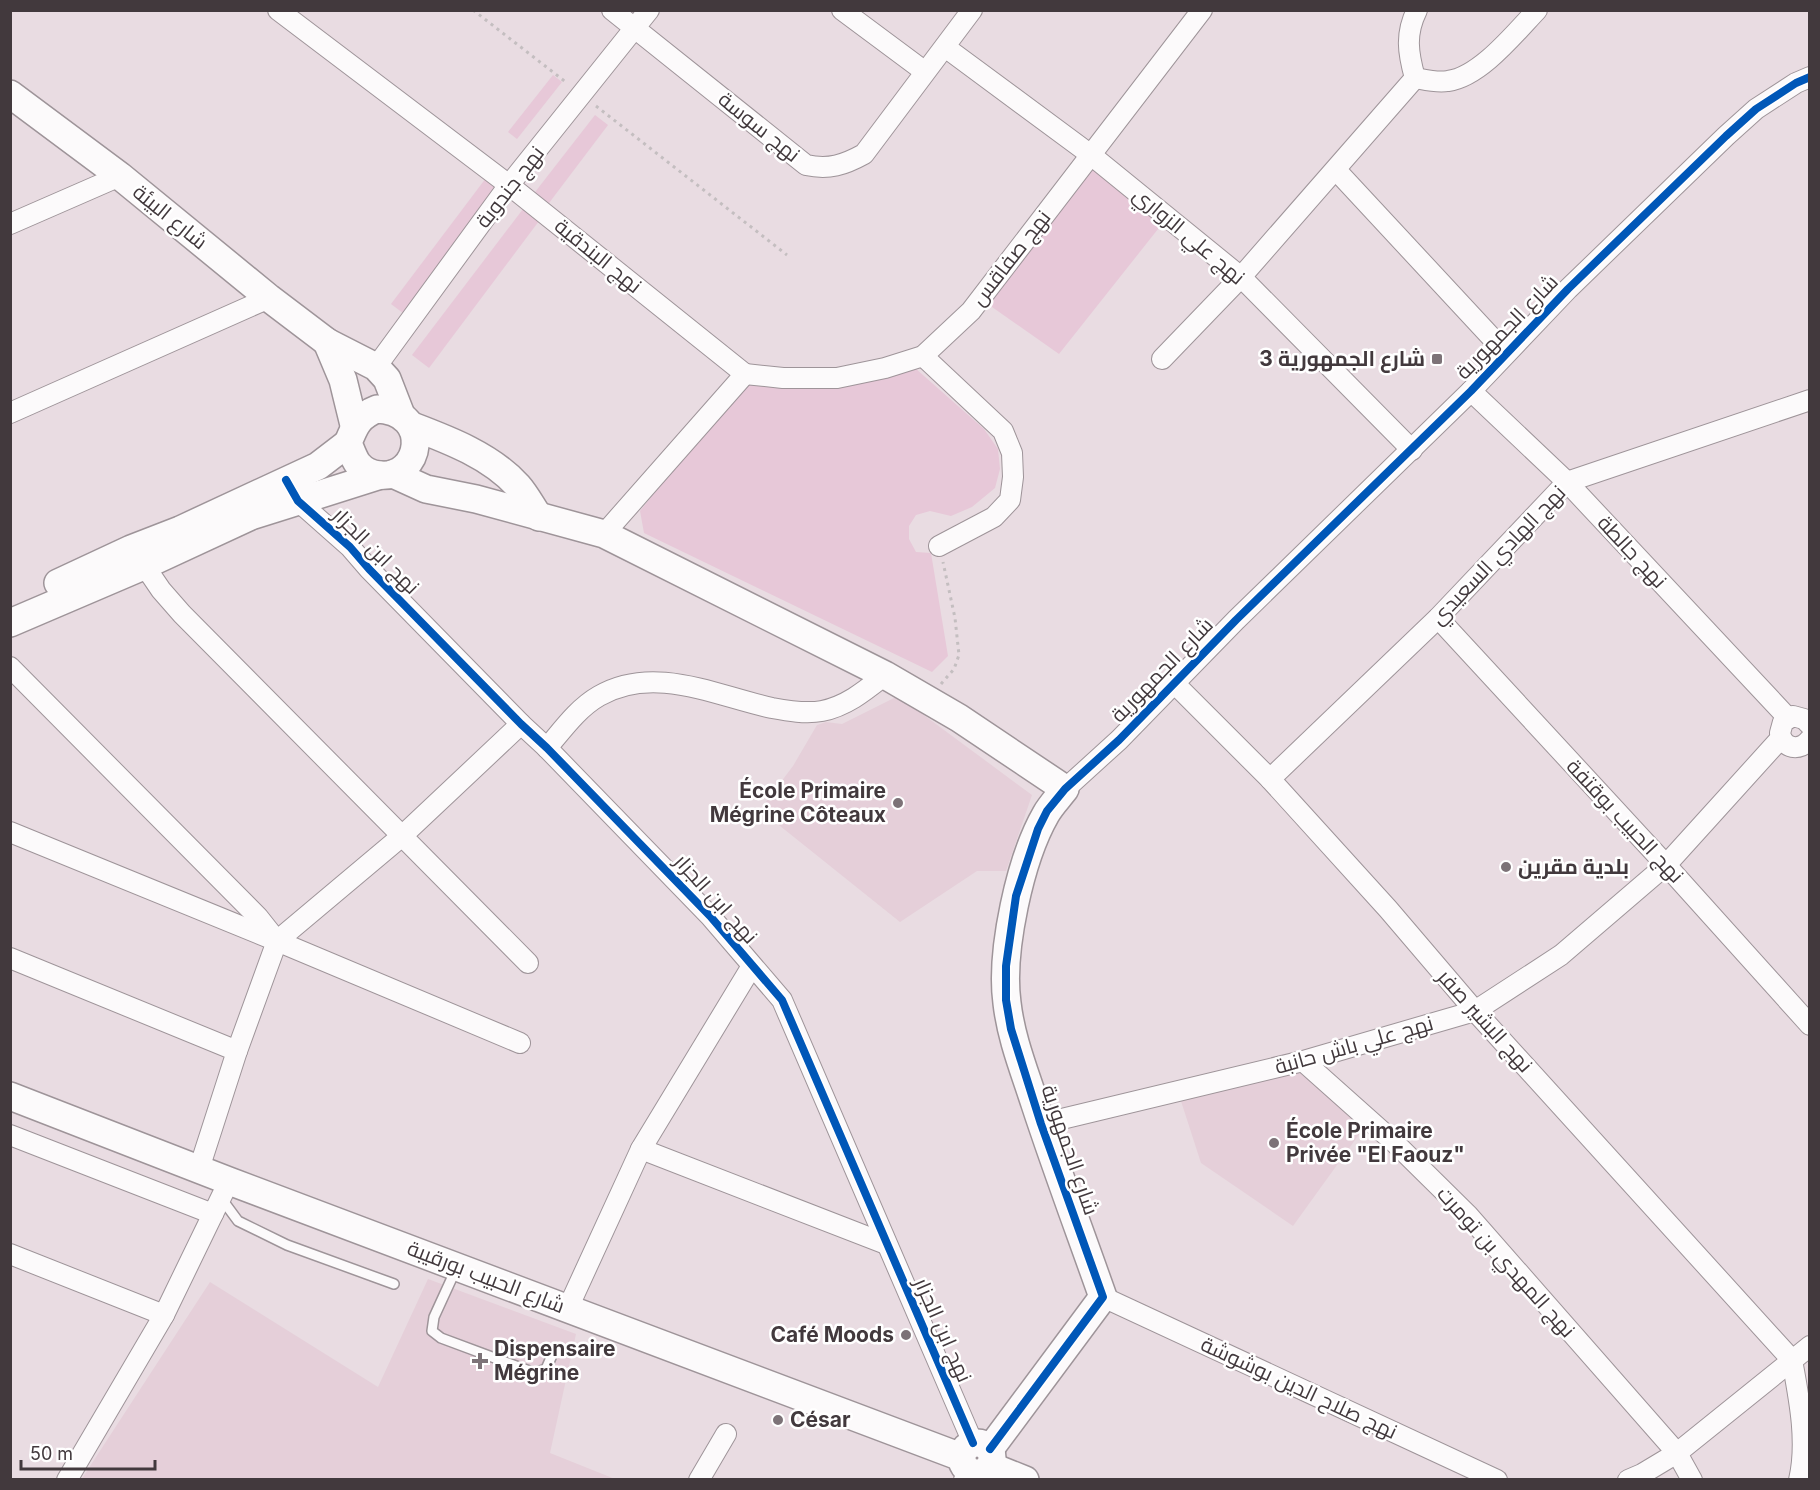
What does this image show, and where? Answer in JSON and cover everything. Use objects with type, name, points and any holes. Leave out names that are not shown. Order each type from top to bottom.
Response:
[{"type":"street","name":"نهج البندقية","points":[[278,10],[509,185],[746,374]]},
{"type":"street","name":"نهج سوسة","points":[[612,10],[806,165],[819,168],[844,165],[864,154],[924,71],[972,10]]},
{"type":"street","name":"نهج جندوبة","points":[[376,367],[509,185],[649,10]]},
{"type":"street","points":[[842,10],[924,71]]},
{"type":"street","name":"نهج صفاقس","points":[[746,374],[783,378],[837,378],[885,368],[923,356],[971,311],[1202,10]]},
{"type":"street","points":[[1415,78],[1408,44],[1409,30],[1418,10]]},
{"type":"street","points":[[1415,78],[1431,82],[1450,81],[1470,73],[1496,52],[1537,10]]},
{"type":"street","name":"نهج علي الزواري","points":[[945,47],[1091,155],[1241,277],[1412,450]]},
{"type":"street","name":"شارع الجمهورية","points":[[1102,1296],[1041,1124],[1011,1029],[1006,1000],[1006,966],[1016,896],[1038,829],[1047,811],[1065,789],[1119,740],[1236,620],[1471,391],[1568,289],[1726,136],[1756,109],[1809,77]]},
{"type":"street","points":[[1162,359],[1241,277],[1415,78]]},
{"type":"street","name":"شارع البيئة","points":[[10,94],[120,176],[269,298],[327,342],[376,367]]},
{"type":"street","points":[[1336,170],[1506,353]]},
{"type":"street","points":[[10,224],[120,176]]},
{"type":"street","points":[[10,413],[269,298]]},
{"type":"street","points":[[327,342],[343,380],[357,463],[363,469],[387,474],[426,489],[476,499],[604,534],[885,675],[928,699],[1065,789]]},
{"type":"street","points":[[923,356],[1003,431],[1012,453],[1013,477],[1010,500],[994,517],[939,546]]},
{"type":"street","points":[[10,604],[131,549],[292,490],[387,474],[406,466],[414,454],[416,440],[387,379],[376,367]]},
{"type":"street","points":[[604,534],[746,374]]},
{"type":"street","name":"نهج جالطة","points":[[1471,391],[1567,482],[1803,720]]},
{"type":"street","name":"نهج الهادي السعيدي","points":[[1269,780],[1438,618],[1567,482],[1809,400]]},
{"type":"street","points":[[10,623],[251,516],[292,490],[351,434],[365,414],[377,410],[390,410],[452,441],[506,475],[519,487],[539,517]]},
{"type":"street","name":"نهج ابن الجزار","points":[[292,490],[710,916],[782,1000],[975,1461]]},
{"type":"street","points":[[144,565],[161,590],[183,614],[528,963]]},
{"type":"street","name":"نهج الحبيب بوقتفة","points":[[1438,618],[1666,865],[1809,1025]]},
{"type":"street","points":[[10,667],[258,917],[277,941]]},
{"type":"street","points":[[547,748],[581,709],[599,696],[624,685],[661,681],[704,689],[748,703],[794,712],[822,711],[856,699],[885,675]]},
{"type":"street","name":"نهج البشير صفر","points":[[1175,684],[1269,780],[1388,909],[1474,1011],[1792,1360]]},
{"type":"street","points":[[1803,720],[1780,727],[1781,738],[1791,747],[1797,748],[1808,744]]},
{"type":"street","points":[[199,1169],[237,1051],[277,941],[402,836],[521,724]]},
{"type":"street","name":"نهج علي باش حانبة","points":[[1041,1124],[1303,1061],[1474,1011],[1562,955],[1666,865],[1781,738]]},
{"type":"street","points":[[10,832],[520,1043]]},
{"type":"street","points":[[10,958],[237,1051]]},
{"type":"street","points":[[568,1308],[641,1149],[752,966]]},
{"type":"street","name":"نهج المهدي بن تومرت","points":[[1303,1061],[1395,1143],[1468,1215],[1677,1453],[1692,1479]]},
{"type":"street","name":"شارع الحبيب بورقيبة","points":[[10,1096],[199,1169],[221,1198],[457,1267],[1025,1479]]},
{"type":"street","points":[[10,1135],[221,1198],[164,1315],[67,1479]]},
{"type":"street","points":[[641,1149],[886,1244]]},
{"type":"street","points":[[10,1254],[164,1315]]},
{"type":"street","points":[[975,1461],[1102,1296]]},
{"type":"street","name":"نهج صلاح الدين بوشوشة","points":[[1102,1296],[1497,1479]]},
{"type":"street","points":[[1628,1479],[1677,1453],[1809,1346]]},
{"type":"street","points":[[1792,1360],[1801,1428],[1802,1466],[1799,1479]]},
{"type":"street","points":[[699,1479],[726,1434]]},
{"type":"lane","points":[[221,1198],[238,1221],[287,1245],[394,1284]]},
{"type":"lane","points":[[457,1267],[434,1317],[432,1331],[441,1338],[536,1373],[546,1370],[553,1353]]},
{"type":"path","points":[[473,10],[787,255]]},
{"type":"path","points":[[928,699],[954,669],[959,655],[955,618],[939,546]]},
{"type":"shaded area","points":[[553,75],[562,82],[517,139],[508,132]]},
{"type":"shaded area","points":[[595,115],[608,125],[546,207],[532,196]]},
{"type":"shaded area","points":[[1097,169],[1162,224],[1059,354],[982,300],[1084,170]]},
{"type":"shaded area","points":[[486,178],[498,187],[403,313],[391,304]]},
{"type":"shaded area","points":[[526,205],[542,217],[429,368],[412,355]]},
{"type":"shaded area","points":[[915,368],[984,429],[998,449],[1000,469],[995,488],[972,507],[951,516],[930,511],[916,515],[909,526],[909,539],[916,552],[931,553],[948,656],[932,672],[644,533],[640,511],[730,398],[752,383]]},
{"type":"shaded area","name":"École Primaire Mégrine Côteaux","points":[[898,696],[1032,795],[1006,871],[977,871],[900,922],[760,810],[793,766],[817,725],[826,722],[842,724]]},
{"type":"shaded area","name":"École Primaire Privée \"El Faouz\"","points":[[1296,1071],[1308,1072],[1368,1122],[1293,1226],[1201,1163],[1180,1098]]},
{"type":"shaded area","points":[[428,1279],[576,1334],[550,1453],[615,1479],[81,1480],[210,1282],[378,1387]]},
{"type":"cycle path","points":[[990,1449],[1103,1297],[1041,1124],[1011,1029],[1006,1000],[1006,966],[1016,896],[1038,829],[1047,811],[1065,789],[1119,740],[1236,620],[1471,391],[1568,289],[1726,136],[1756,109],[1796,83],[1810,77]]},
{"type":"cycle path","points":[[286,480],[298,501],[350,547],[710,916],[782,1000],[973,1443]]},
{"type":"place","name":"شارع الجمهورية 3","points":[[1437,359]]},
{"type":"place","name":"École Primaire Mégrine Côteaux","points":[[898,803]]},
{"type":"place","name":"بلدية مقرين","points":[[1506,867]]},
{"type":"place","name":"École Primaire Privée \"El Faouz\"","points":[[1274,1143]]},
{"type":"place","name":"Café Moods","points":[[906,1335]]},
{"type":"place","name":"Dispensaire Mégrine","points":[[480,1361]]},
{"type":"place","name":"César","points":[[778,1420]]}]
